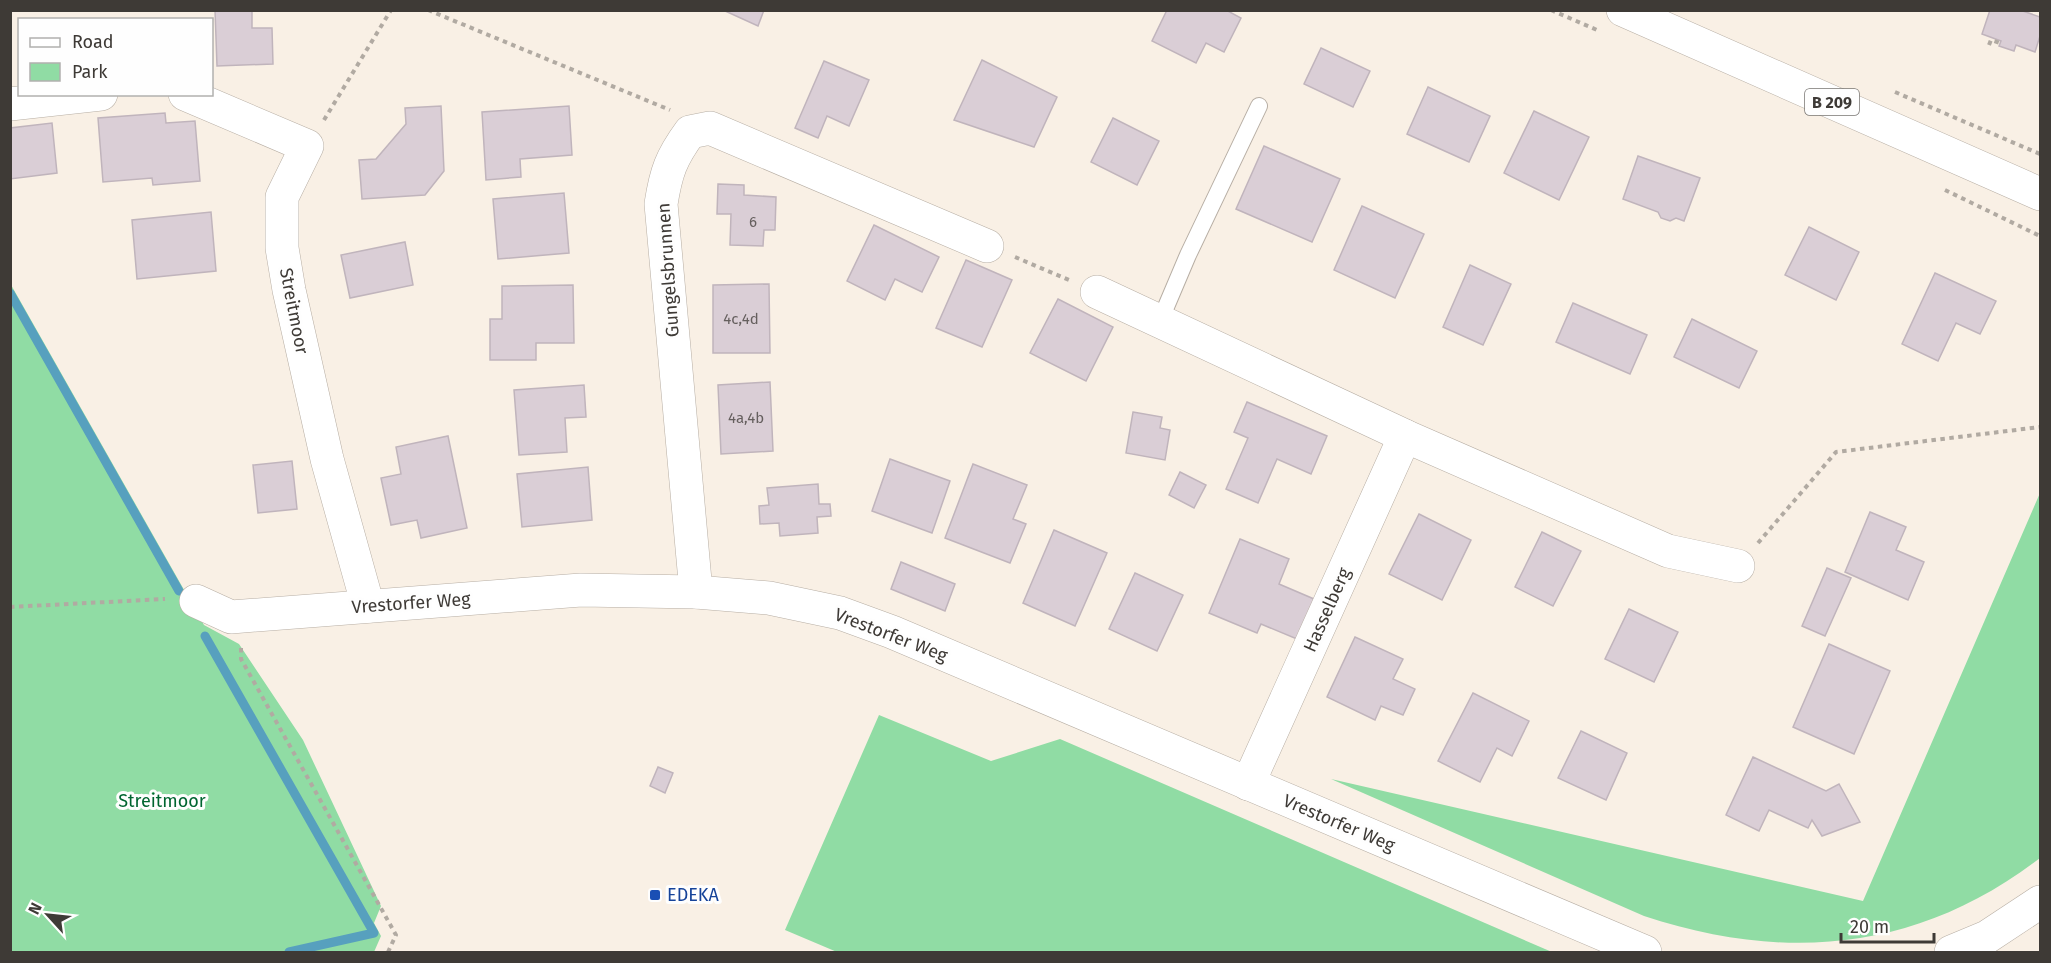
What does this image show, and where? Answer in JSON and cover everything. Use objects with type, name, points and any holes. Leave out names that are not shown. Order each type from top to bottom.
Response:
[{"type":"street","name":"B 209","points":[[1623,10],[2040,194]]},
{"type":"street","points":[[10,104],[83,96]]},
{"type":"street","points":[[190,96],[308,146]]},
{"type":"street","points":[[690,132],[710,128],[987,246]]},
{"type":"street","name":"Gungelsbrunnen","points":[[690,132],[674,153],[665,178],[661,204],[696,592]]},
{"type":"street","name":"Streitmoor","points":[[308,146],[282,197],[282,248],[289,290],[327,459],[369,606]]},
{"type":"street","points":[[1097,292],[1406,436],[1668,551],[1738,566]]},
{"type":"street","name":"Hasselberg","points":[[1248,784],[1406,436]]},
{"type":"street","name":"Vrestorfer Weg","points":[[196,601],[231,617],[581,590],[696,592],[769,598],[840,613],[903,637],[1645,952]]},
{"type":"street","points":[[1951,952],[1988,937],[2040,902]]},
{"type":"lane","points":[[1160,321],[1188,255],[1259,106]]},
{"type":"path","points":[[308,146],[391,10]]},
{"type":"path","points":[[428,10],[673,111],[690,132]]},
{"type":"path","points":[[1989,45],[1990,40],[2000,44]]},
{"type":"path","points":[[1888,89],[2040,154]]},
{"type":"path","points":[[987,246],[1097,292]]},
{"type":"path","points":[[1738,566],[1836,452],[2040,428]]},
{"type":"path","points":[[10,607],[158,598],[196,601]]},
{"type":"path","points":[[242,616],[241,659],[396,935],[388,952]]},
{"type":"green space","name":"Streitmoor","points":[[10,283],[204,625],[239,644],[303,740],[381,906],[374,923],[381,936],[374,952],[11,952]]},
{"type":"green space","points":[[2040,493],[2040,858],[1994,889],[1947,913],[1899,930],[1850,940],[1800,943],[1749,940],[1697,931],[1644,916],[1331,779],[1863,901]]},
{"type":"green space","points":[[879,715],[991,761],[1060,739],[1552,952],[837,952],[785,930]]},
{"type":"building","points":[[215,10],[252,10],[252,28],[272,28],[273,64],[217,66]]},
{"type":"building","points":[[723,10],[764,10],[758,26]]},
{"type":"building","points":[[1167,10],[1226,10],[1241,18],[1224,52],[1206,43],[1196,63],[1152,41]]},
{"type":"building","points":[[1990,10],[2020,10],[2040,17],[2040,36],[2035,52],[2016,45],[2014,51],[1999,46],[2001,41],[1982,34]]},
{"type":"building","points":[[1321,48],[1370,71],[1353,107],[1304,84]]},
{"type":"building","points":[[982,60],[1057,97],[1034,147],[954,120]]},
{"type":"building","points":[[824,61],[869,80],[849,126],[827,116],[818,138],[795,128]]},
{"type":"building","points":[[1428,87],[1490,116],[1469,162],[1407,134]]},
{"type":"building","points":[[441,106],[444,171],[425,195],[362,199],[359,160],[376,159],[406,124],[405,108]]},
{"type":"building","points":[[569,106],[572,155],[520,159],[521,177],[486,180],[482,112]]},
{"type":"building","points":[[1534,111],[1589,137],[1559,200],[1504,173]]},
{"type":"building","points":[[165,113],[166,123],[195,121],[200,181],[153,185],[152,178],[103,182],[98,118]]},
{"type":"building","points":[[1113,118],[1159,141],[1137,185],[1091,162]]},
{"type":"building","points":[[52,123],[57,173],[10,179],[10,128]]},
{"type":"building","points":[[1264,146],[1340,179],[1312,242],[1236,209]]},
{"type":"building","points":[[1638,156],[1700,178],[1684,221],[1676,218],[1670,221],[1661,218],[1658,212],[1623,199]]},
{"type":"building","points":[[718,184],[744,185],[744,195],[776,197],[775,230],[764,230],[763,246],[730,245],[731,214],[717,214]]},
{"type":"building","points":[[564,193],[569,253],[498,259],[493,199]]},
{"type":"building","points":[[1362,206],[1424,234],[1395,298],[1334,270]]},
{"type":"building","points":[[211,212],[216,271],[137,279],[132,220]]},
{"type":"building","points":[[874,225],[939,257],[922,292],[895,279],[885,300],[847,281]]},
{"type":"building","points":[[1809,227],[1859,252],[1836,300],[1785,275]]},
{"type":"building","points":[[405,242],[413,285],[350,298],[341,255]]},
{"type":"building","points":[[966,260],[1012,280],[982,347],[936,328]]},
{"type":"building","points":[[1470,265],[1511,284],[1483,345],[1443,327]]},
{"type":"building","points":[[1935,273],[1996,301],[1980,334],[1956,323],[1938,361],[1902,344]]},
{"type":"building","points":[[769,284],[770,353],[713,353],[713,285]]},
{"type":"building","points":[[573,285],[574,343],[536,343],[536,360],[490,360],[490,319],[502,319],[502,286]]},
{"type":"building","points":[[1058,299],[1113,327],[1086,381],[1030,353]]},
{"type":"building","points":[[1573,303],[1647,335],[1630,374],[1556,342]]},
{"type":"building","points":[[1692,319],[1757,351],[1739,388],[1674,357]]},
{"type":"building","points":[[770,382],[773,451],[721,454],[718,385]]},
{"type":"building","points":[[584,385],[586,417],[565,418],[567,452],[519,455],[514,390]]},
{"type":"building","points":[[1247,402],[1327,436],[1311,474],[1277,459],[1258,503],[1226,489],[1248,438],[1234,432]]},
{"type":"building","points":[[1133,412],[1162,417],[1160,428],[1170,430],[1165,460],[1126,453]]},
{"type":"building","points":[[448,436],[467,528],[421,538],[417,520],[391,525],[381,478],[401,474],[396,447]]},
{"type":"building","points":[[890,459],[950,481],[932,533],[872,511]]},
{"type":"building","points":[[292,461],[297,509],[258,513],[253,465]]},
{"type":"building","points":[[973,464],[1027,485],[1013,519],[1026,524],[1010,563],[945,538]]},
{"type":"building","points":[[588,467],[592,520],[522,527],[517,474]]},
{"type":"building","points":[[1180,472],[1206,485],[1194,508],[1169,495]]},
{"type":"building","points":[[818,484],[819,504],[830,504],[831,516],[817,517],[818,533],[780,536],[779,523],[760,524],[759,506],[769,505],[767,488]]},
{"type":"building","points":[[1870,512],[1906,527],[1896,550],[1924,562],[1908,600],[1845,572]]},
{"type":"building","points":[[1419,514],[1471,540],[1442,600],[1389,574]]},
{"type":"building","points":[[1054,530],[1107,553],[1075,626],[1023,603]]},
{"type":"building","points":[[1542,532],[1581,551],[1553,606],[1515,587]]},
{"type":"building","points":[[1240,539],[1289,559],[1279,584],[1314,599],[1297,639],[1261,624],[1257,633],[1209,613]]},
{"type":"building","points":[[901,562],[955,584],[945,611],[891,589]]},
{"type":"building","points":[[1827,568],[1851,578],[1825,636],[1802,626]]},
{"type":"building","points":[[1135,573],[1183,595],[1157,651],[1109,629]]},
{"type":"building","points":[[1629,609],[1678,632],[1654,682],[1605,659]]},
{"type":"building","points":[[1355,637],[1403,659],[1393,679],[1415,689],[1403,715],[1381,706],[1375,720],[1327,697]]},
{"type":"building","points":[[1829,644],[1890,671],[1854,754],[1793,727]]},
{"type":"building","points":[[1473,693],[1529,721],[1512,756],[1497,748],[1480,782],[1438,761]]},
{"type":"building","points":[[1581,731],[1627,753],[1606,800],[1558,778]]},
{"type":"building","points":[[1753,757],[1826,791],[1839,784],[1860,822],[1822,836],[1812,820],[1808,828],[1769,810],[1759,831],[1726,815]]},
{"type":"building","points":[[658,767],[673,773],[665,793],[650,786]]},
{"type":"waterway","points":[[10,293],[179,591]]},
{"type":"waterway","points":[[205,636],[374,933],[289,952]]},
{"type":"place","name":"EDEKA","points":[[655,895]]}]
